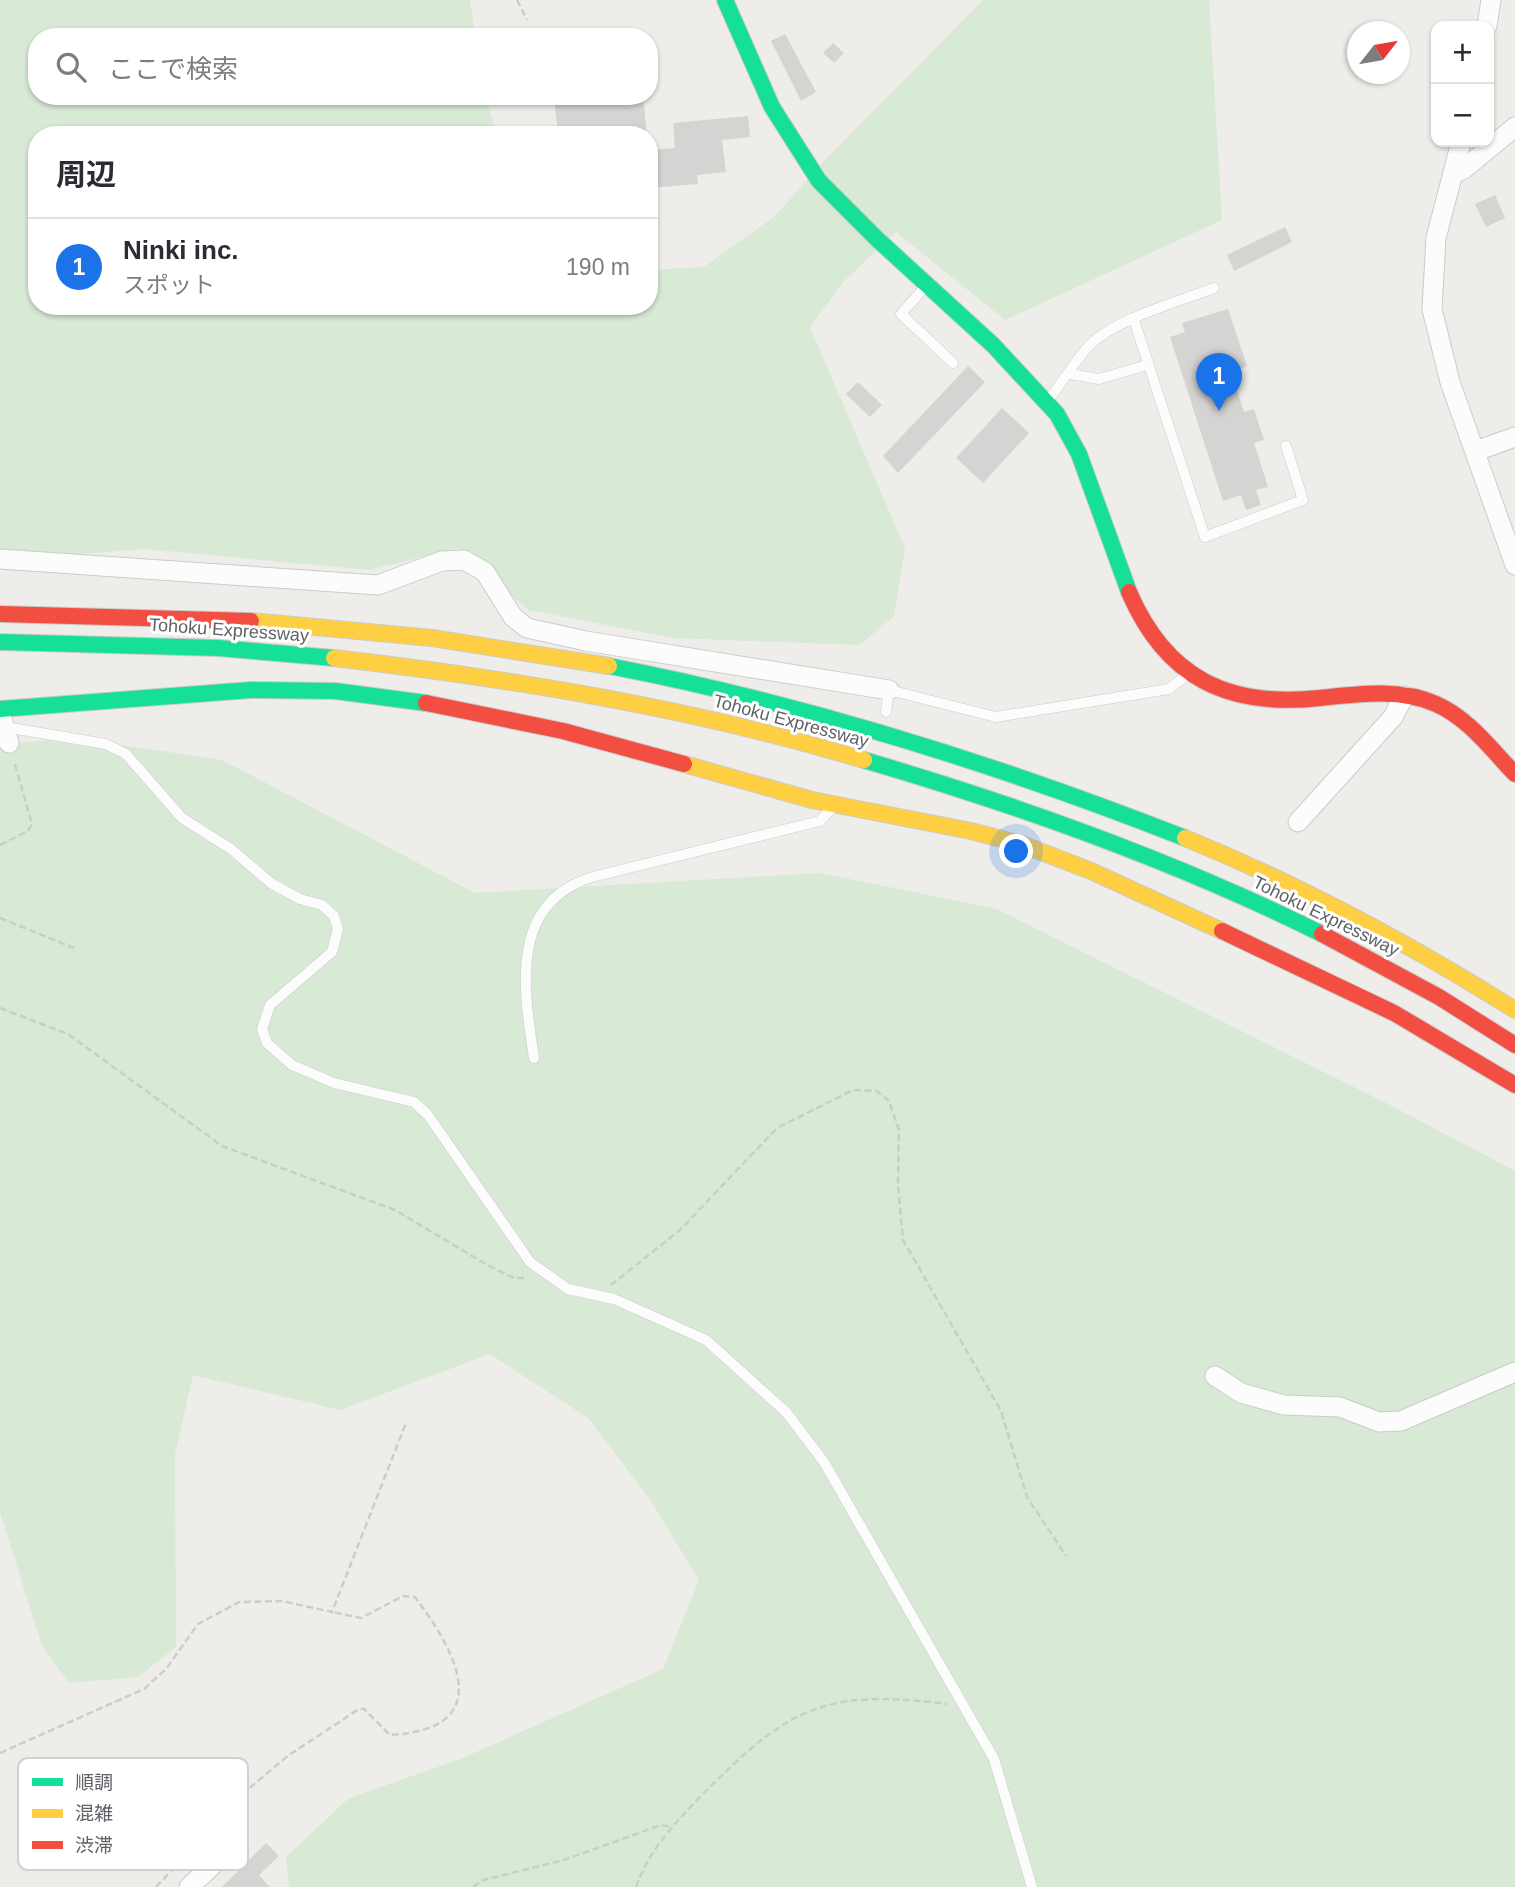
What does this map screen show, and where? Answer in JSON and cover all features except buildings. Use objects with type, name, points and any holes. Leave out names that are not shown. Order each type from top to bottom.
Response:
[{"type":"main road","points":[[725,0],[783,128],[806,164],[837,201],[928,284],[1047,400],[1080,455],[1142,621],[1160,648],[1189,674],[1245,698],[1404,696],[1433,702],[1451,712],[1515,774]]},
{"type":"main road","name":"Tohoku Expressway","points":[[0,614],[201,618],[369,631],[522,652],[643,674],[779,706],[914,743],[1027,779],[1192,841],[1303,892],[1399,941],[1515,1010]]},
{"type":"main road","name":"Tohoku Expressway","points":[[0,642],[100,641],[364,659],[487,676],[640,703],[776,735],[905,771],[1102,836],[1287,916],[1387,967],[1515,1045]]},
{"type":"main road","points":[[4,723],[257,690],[330,690],[388,696],[634,747],[858,811],[999,838],[1071,863],[1374,1000],[1464,1051],[1515,1085]]},
{"type":"street","points":[[1488,21],[1491,0]]},
{"type":"street","points":[[1453,174],[1464,169],[1515,127]]},
{"type":"street","points":[[1460,147],[1436,238],[1432,309],[1450,382],[1515,565]]},
{"type":"street","points":[[1476,451],[1515,437]]},
{"type":"street","points":[[0,559],[378,585],[442,561],[464,560],[485,572],[513,617],[527,628],[586,641],[889,690]]},
{"type":"street","points":[[1298,822],[1393,717],[1404,696]]},
{"type":"street","points":[[1215,1376],[1241,1393],[1283,1405],[1340,1407],[1379,1422],[1401,1421],[1515,1372]]},
{"type":"street","points":[[189,1887],[208,1870]]},
{"type":"lane","points":[[928,284],[901,314],[953,363]]},
{"type":"lane","points":[[1047,400],[1070,374],[1088,347],[1113,329],[1214,288]]},
{"type":"lane","points":[[1134,320],[1205,537],[1303,500],[1286,446]]},
{"type":"lane","points":[[1070,374],[1099,379],[1147,365]]},
{"type":"lane","points":[[886,712],[889,690],[996,717],[1169,689],[1189,674]]},
{"type":"lane","points":[[4,723],[106,744],[126,754],[182,818],[231,849],[272,884],[300,899],[322,905],[334,916],[338,929],[332,952],[270,1004],[262,1029],[267,1043],[292,1065],[323,1078],[414,1102],[428,1115],[530,1262],[549,1278],[568,1289],[598,1296],[675,1324],[706,1340],[786,1412],[824,1462],[994,1759],[1032,1887]]},
{"type":"lane","points":[[858,811],[862,794]]},
{"type":"lane","points":[[534,1058],[524,976],[537,923],[547,902],[562,889],[596,876],[820,821],[835,805]]},
{"type":"path","points":[[517,0],[527,20]]},
{"type":"path","points":[[0,845],[28,831],[32,824],[4,723]]},
{"type":"path","points":[[0,918],[74,948]]},
{"type":"path","points":[[0,1008],[68,1034],[222,1146],[395,1210],[487,1265],[514,1278],[549,1278]]},
{"type":"path","points":[[598,1296],[680,1230],[777,1128],[853,1090],[877,1091],[889,1101],[899,1130],[898,1184],[903,1240],[1001,1411],[1027,1497],[1066,1556]]},
{"type":"path","points":[[332,1612],[406,1423]]},
{"type":"path","points":[[0,1753],[144,1689],[166,1669],[198,1624],[239,1602],[282,1601],[361,1618],[403,1596],[415,1597],[435,1623],[453,1660],[461,1698],[454,1710],[420,1732],[390,1735],[364,1709],[359,1709],[289,1755],[248,1789]]},
{"type":"path","points":[[636,1887],[641,1873],[671,1828],[755,1743],[793,1717],[847,1700],[881,1697],[964,1706]]},
{"type":"path","points":[[473,1887],[483,1880],[564,1860],[661,1825],[671,1828]]},
{"type":"path","points":[[156,1887],[172,1870]]},
{"type":"green space","points":[[0,0],[470,0],[474,28],[28,28],[28,105],[488,105],[494,126],[28,126],[28,315],[658,315],[658,270],[704,267],[775,216],[828,157],[983,0],[1209,0],[1222,220],[1005,320],[896,232],[844,281],[810,327],[905,548],[894,616],[860,645],[674,638],[528,610],[459,548],[369,570],[146,549],[24,558],[0,552]]},
{"type":"green space","points":[[74,738],[222,760],[475,893],[820,873],[997,909],[1394,1107],[1515,1171],[1515,1887],[289,1887],[286,1857],[349,1798],[458,1760],[663,1669],[699,1580],[649,1498],[588,1418],[490,1354],[340,1410],[193,1375],[175,1454],[176,1647],[138,1677],[69,1683],[42,1646],[0,1512],[0,744]]},
{"type":"traffic: fast","points":[[725,0],[772,107],[819,181],[877,239],[993,345],[1057,414],[1079,454],[1129,592]]},
{"type":"traffic: fast","points":[[0,642],[218,648],[334,658]]},
{"type":"traffic: fast","points":[[609,666],[756,699],[901,739],[1044,786],[1185,838]]},
{"type":"traffic: fast","points":[[0,709],[251,690],[335,691],[426,703]]},
{"type":"traffic: fast","points":[[864,760],[981,796],[1097,837],[1210,882],[1322,934]]},
{"type":"traffic: slow","points":[[251,621],[432,638],[609,666]]},
{"type":"traffic: slow","points":[[334,658],[468,675],[602,697],[734,725],[864,760]]},
{"type":"traffic: slow","points":[[684,764],[812,800],[971,831],[1021,844],[1091,871],[1222,931]]},
{"type":"traffic: slow","points":[[1185,838],[1270,875],[1354,917],[1515,1010]]},
{"type":"traffic: jam","points":[[1129,592],[1144,622],[1162,646],[1181,666],[1204,681],[1229,692],[1257,698],[1287,700],[1393,694],[1422,699],[1458,717],[1515,774]]},
{"type":"traffic: jam","points":[[0,614],[251,621]]},
{"type":"traffic: jam","points":[[426,703],[563,731],[684,764]]},
{"type":"traffic: jam","points":[[1222,931],[1394,1013],[1515,1085]]},
{"type":"traffic: jam","points":[[1322,934],[1439,997],[1515,1045]]},
{"type":"place","name":"Ninki inc.","points":[[1219,411]]}]
